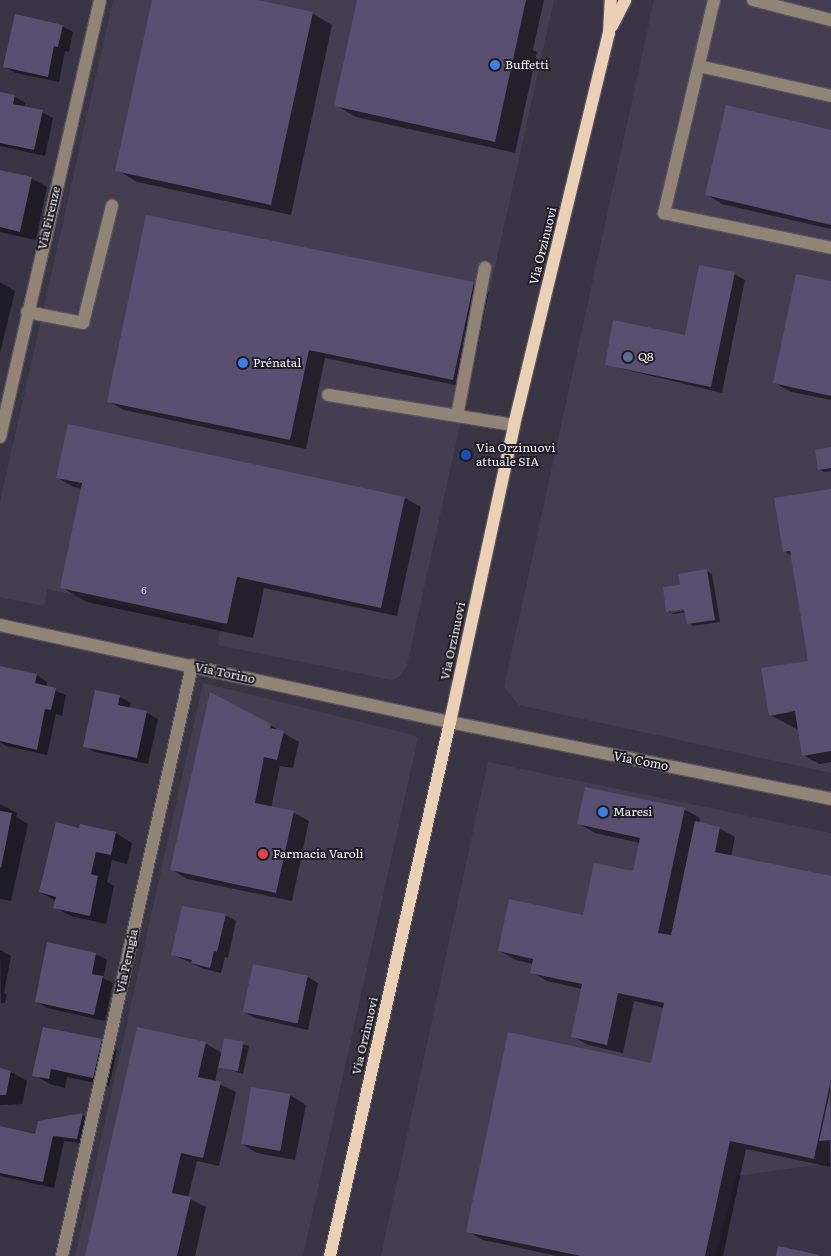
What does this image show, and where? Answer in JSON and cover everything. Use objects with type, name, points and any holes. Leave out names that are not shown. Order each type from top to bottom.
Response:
[{"type":"main road","name":"Via Orzinuovi","points":[[330,1256],[450,722],[514,425],[609,33],[611,0]]},
{"type":"main road","name":"Via Orzinuovi","points":[[609,33],[625,0]]},
{"type":"street","name":"Via Firenze","points":[[0,437],[27,312],[100,0]]},
{"type":"street","points":[[714,0],[664,213],[831,248]]},
{"type":"street","points":[[753,0],[831,20]]},
{"type":"street","points":[[699,66],[831,96]]},
{"type":"street","points":[[27,312],[83,323],[112,206]]},
{"type":"street","points":[[457,416],[484,268]]},
{"type":"street","points":[[328,395],[514,425]]},
{"type":"street","name":"Via Torino","points":[[0,624],[450,722]]},
{"type":"street","name":"Via Perugia","points":[[62,1256],[192,665]]},
{"type":"street","name":"Via Como","points":[[450,722],[831,799]]},
{"type":"shaded area","points":[[113,0],[554,0],[407,665],[399,677],[392,680],[218,645],[221,627],[47,589],[44,606],[0,597],[0,502]]},
{"type":"shaded area","points":[[654,0],[831,0],[831,773],[519,705],[504,687]]},
{"type":"shaded area","points":[[203,683],[414,735],[418,738],[303,1256],[75,1256]]},
{"type":"shaded area","points":[[488,762],[831,833],[831,1163],[736,1176],[715,1256],[381,1256]]},
{"type":"building","points":[[152,0],[258,0],[313,12],[271,205],[115,171]]},
{"type":"building","points":[[357,0],[526,0],[495,142],[334,106]]},
{"type":"building","points":[[15,14],[63,25],[58,47],[54,46],[48,77],[3,67]]},
{"type":"building","points":[[0,92],[15,95],[13,104],[43,110],[34,150],[0,143]]},
{"type":"building","points":[[726,105],[831,130],[831,225],[705,195]]},
{"type":"building","points":[[0,170],[32,177],[20,232],[0,227]]},
{"type":"building","points":[[146,215],[474,282],[453,380],[309,350],[290,440],[107,402]]},
{"type":"building","points":[[699,265],[735,272],[711,387],[605,365],[613,320],[685,335]]},
{"type":"building","points":[[796,274],[831,281],[831,396],[773,383]]},
{"type":"building","points":[[68,424],[405,497],[381,608],[237,577],[227,624],[60,588],[82,483],[56,478]]},
{"type":"building","points":[[831,447],[831,468],[818,470],[815,450]]},
{"type":"building","points":[[831,489],[831,751],[802,756],[795,711],[769,716],[761,668],[808,661],[790,551],[783,552],[774,498]]},
{"type":"building","points":[[707,569],[715,620],[687,624],[684,609],[666,612],[663,587],[680,585],[678,574]]},
{"type":"building","points":[[0,666],[37,674],[35,683],[56,688],[51,710],[45,709],[37,750],[0,741]]},
{"type":"building","points":[[95,690],[120,695],[118,705],[147,711],[137,758],[83,747]]},
{"type":"building","points":[[210,692],[271,724],[270,728],[284,731],[277,760],[264,757],[255,803],[294,811],[276,893],[170,870]]},
{"type":"building","points":[[585,787],[685,808],[658,933],[671,935],[695,821],[720,827],[715,852],[831,876],[831,1079],[814,1159],[730,1141],[705,1256],[581,1256],[466,1232],[508,1032],[651,1063],[664,1003],[618,993],[607,1045],[571,1037],[582,984],[530,973],[533,959],[498,951],[509,899],[583,915],[594,863],[633,871],[640,838],[577,824]]},
{"type":"building","points":[[0,811],[12,813],[1,868],[0,867]]},
{"type":"building","points":[[56,822],[79,828],[80,824],[116,832],[111,855],[96,852],[91,874],[98,876],[90,916],[53,908],[56,897],[39,892]]},
{"type":"building","points":[[182,906],[226,914],[217,952],[214,951],[210,968],[191,963],[192,960],[171,955]]},
{"type":"building","points":[[47,942],[96,953],[92,974],[103,976],[94,1015],[35,1002]]},
{"type":"building","points":[[253,964],[308,976],[298,1024],[243,1012]]},
{"type":"building","points":[[43,1027],[102,1039],[93,1078],[51,1069],[49,1079],[32,1076]]},
{"type":"building","points":[[137,1027],[206,1042],[198,1077],[221,1082],[203,1158],[181,1153],[172,1193],[191,1197],[177,1256],[85,1256]]},
{"type":"building","points":[[224,1038],[244,1042],[238,1071],[218,1067]]},
{"type":"building","points":[[0,1068],[11,1071],[6,1095],[0,1095]]},
{"type":"building","points":[[251,1087],[290,1094],[280,1151],[241,1144]]},
{"type":"building","points":[[830,1092],[831,1140],[819,1141]]},
{"type":"building","points":[[83,1113],[77,1139],[53,1136],[43,1182],[0,1173],[0,1126],[35,1134],[38,1121]]},
{"type":"building","points":[[778,1246],[819,1255],[819,1256],[776,1256]]},
{"type":"place","name":"Buffetti","points":[[495,65]]},
{"type":"place","name":"Q8","points":[[628,357]]},
{"type":"place","name":"Prénatal","points":[[243,363]]},
{"type":"place","name":"Via Orzinuovi attuale SIA","points":[[466,455]]},
{"type":"place","name":"Maresi","points":[[603,812]]},
{"type":"place","name":"Farmacia Varoli","points":[[263,854]]}]
